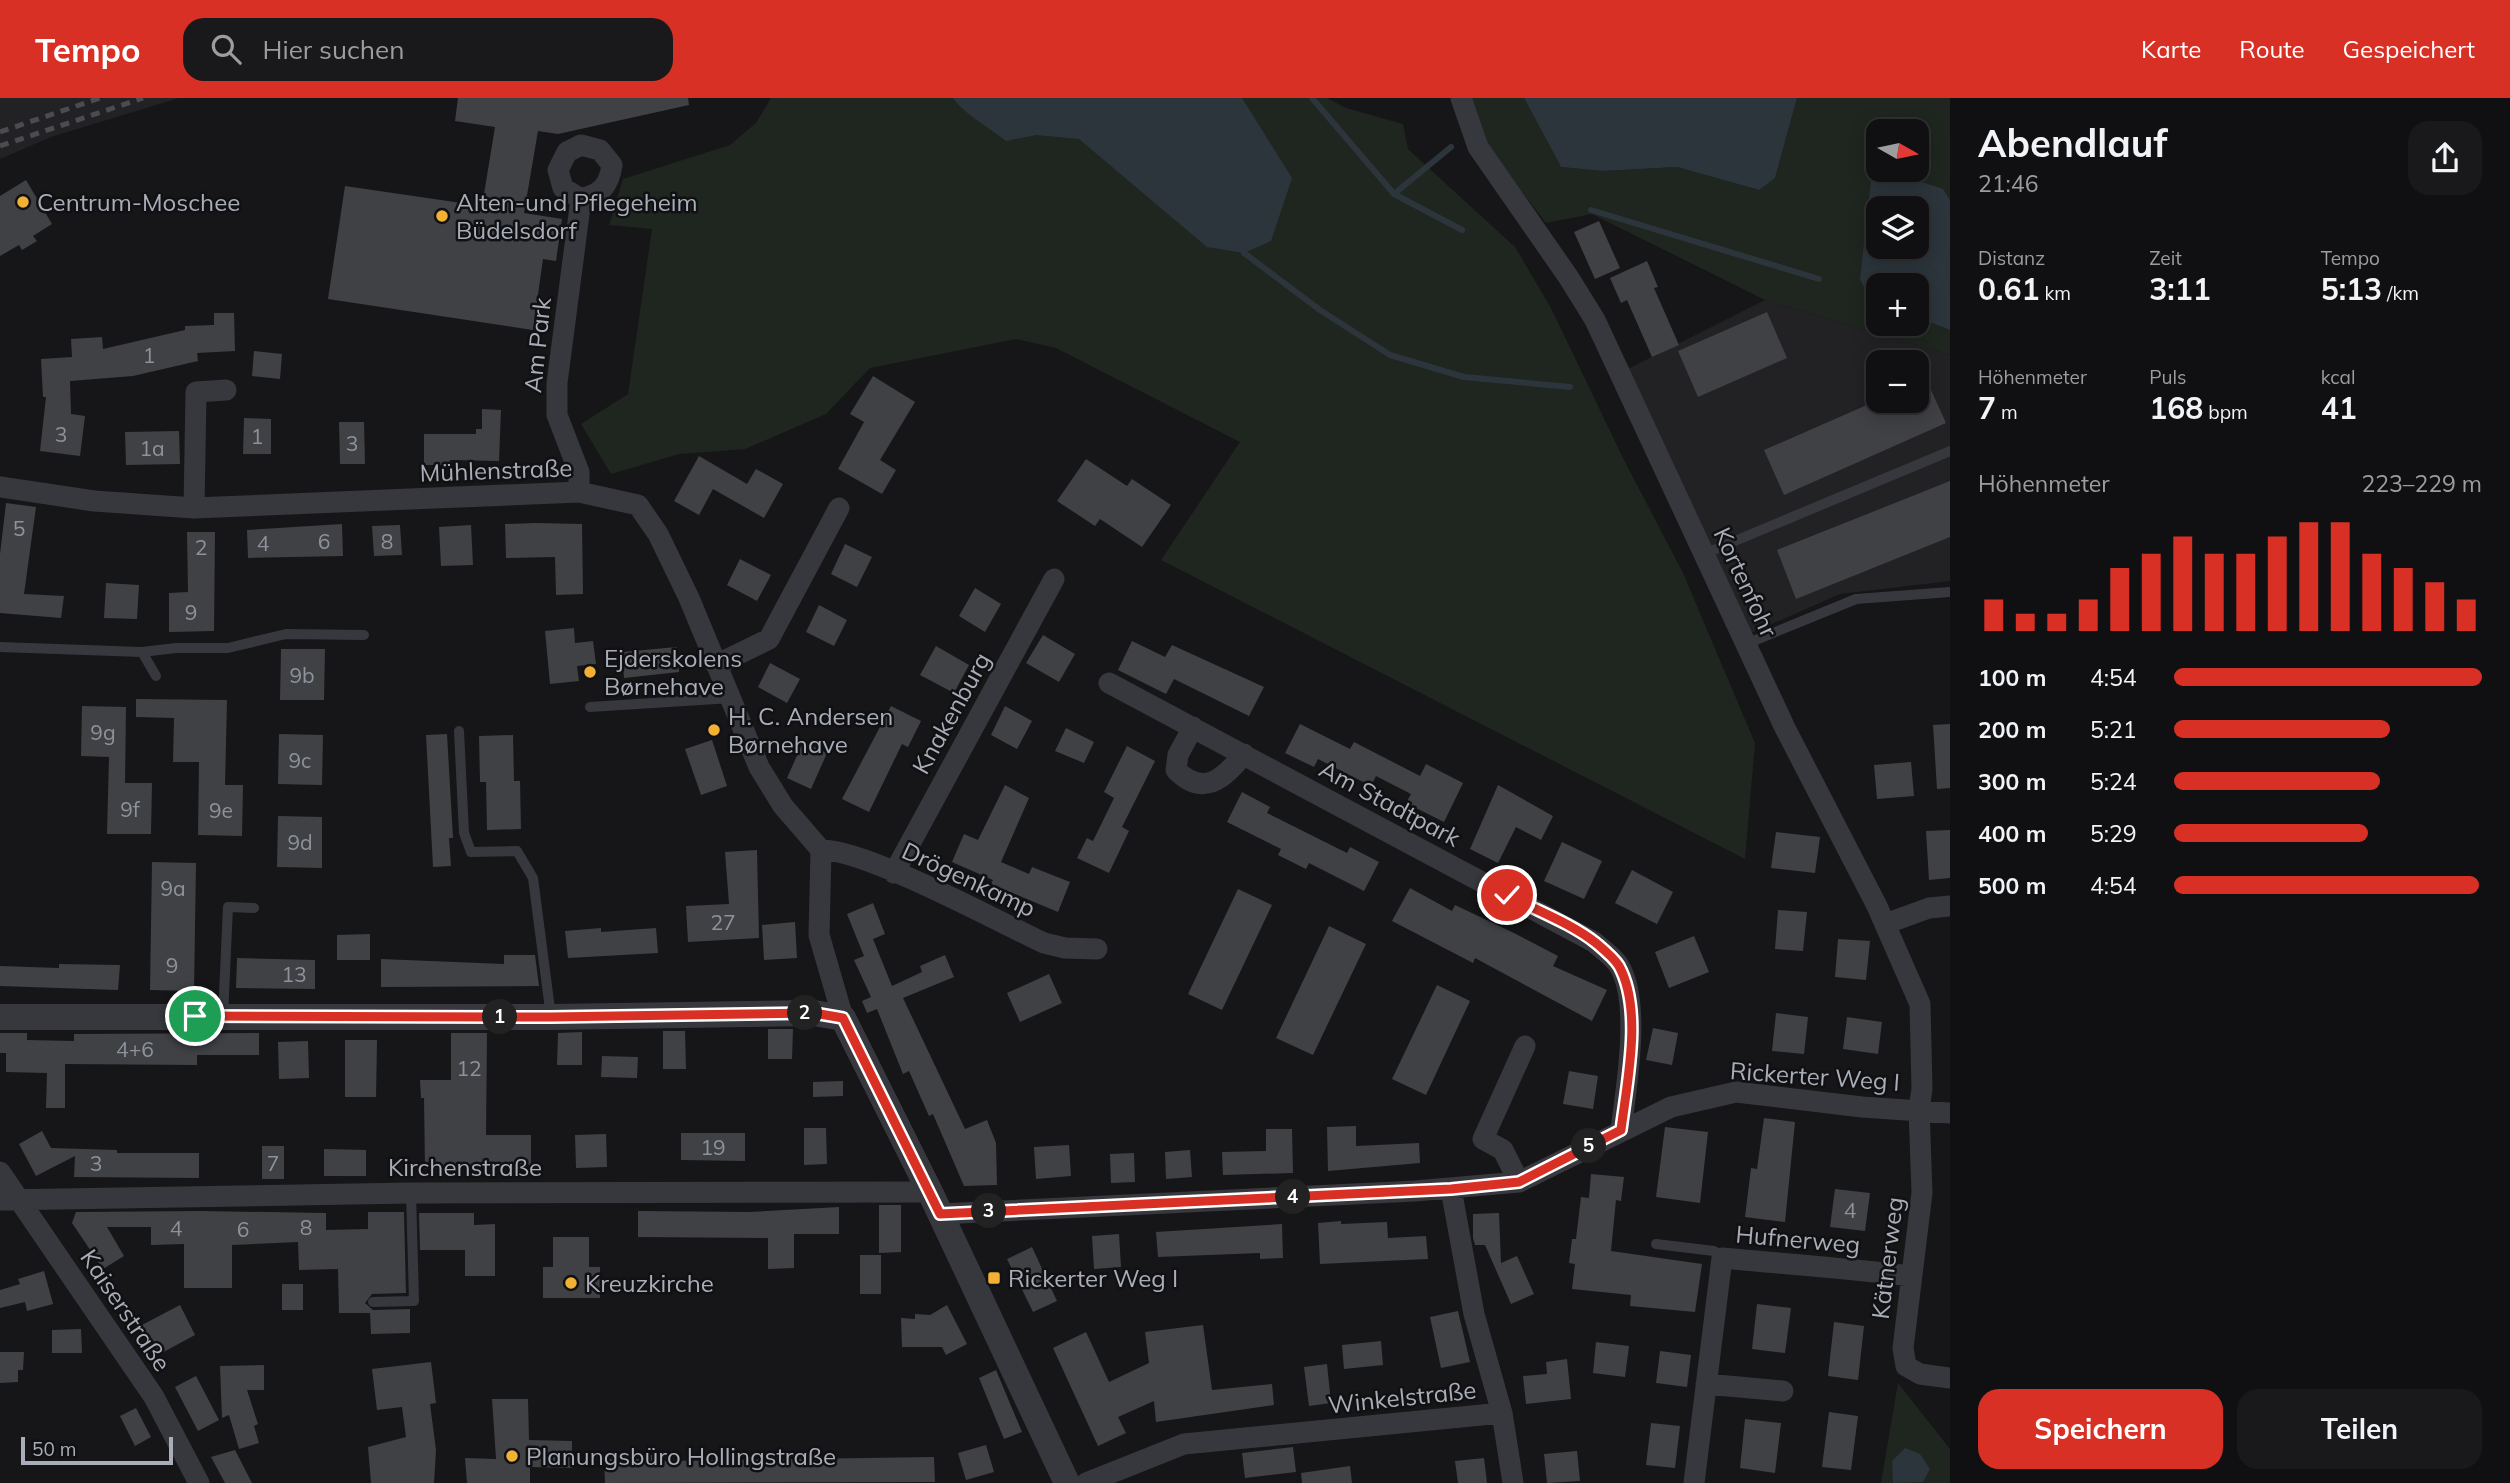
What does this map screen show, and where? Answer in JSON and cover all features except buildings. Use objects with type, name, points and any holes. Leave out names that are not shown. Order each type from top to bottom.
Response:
[{"type":"street","name":"Kortenfohr","points":[[1461,98],[1478,148],[1569,278],[1595,320],[1746,644],[1885,924],[1920,1004],[1922,1090],[1919,1109]]},
{"type":"street","name":"Am Park","points":[[579,492],[579,472],[557,415],[557,383],[580,199]]},
{"type":"street","points":[[194,508],[196,392],[226,390]]},
{"type":"street","name":"Mühlenstraße","points":[[0,487],[94,501],[194,508],[579,492],[638,505],[658,534],[679,577],[759,767],[783,806],[821,850]]},
{"type":"street","points":[[716,664],[769,639],[839,508]]},
{"type":"street","name":"Knakenburg","points":[[894,873],[1054,579]]},
{"type":"street","name":"Am Stadtpark","points":[[1110,684],[1594,942],[1618,964],[1627,988],[1630,1055],[1621,1130]]},
{"type":"street","points":[[1193,727],[1178,755],[1176,770],[1185,779],[1201,784],[1224,777],[1244,754]]},
{"type":"street","name":"Drögenkamp","points":[[821,850],[836,849],[894,873],[1044,943],[1065,948],[1097,949]]},
{"type":"street","points":[[821,850],[819,935],[843,1018],[935,1203],[1067,1483]]},
{"type":"street","points":[[1885,924],[1929,908],[1950,906]]},
{"type":"street","points":[[0,1017],[551,1017],[814,1013],[843,1018]]},
{"type":"street","points":[[1519,1182],[1503,1150],[1483,1139],[1525,1046]]},
{"type":"street","name":"Rickerter Weg I","points":[[935,1203],[1451,1189],[1519,1182],[1671,1107],[1736,1092],[1861,1107],[1950,1113]]},
{"type":"street","name":"Kätnerweg","points":[[1919,1109],[1922,1193],[1903,1348],[1906,1366],[1920,1374],[1950,1378]]},
{"type":"street","name":"Kaiserstraße","points":[[0,1172],[9,1200],[154,1398],[198,1483]]},
{"type":"street","name":"Winkelstraße","points":[[1086,1483],[1184,1444],[1502,1413],[1474,1314],[1451,1189]]},
{"type":"street","name":"Kirchenstraße","points":[[9,1200],[411,1193],[935,1203]]},
{"type":"street","name":"Hufnerweg","points":[[1694,1483],[1722,1258],[1820,1264],[1910,1276]]},
{"type":"street","points":[[1706,1384],[1783,1391]]},
{"type":"street","points":[[1502,1413],[1513,1483]]},
{"type":"lane","points":[[1704,554],[1950,452]]},
{"type":"lane","points":[[1746,644],[1856,599],[1950,592]]},
{"type":"lane","points":[[0,647],[142,652],[176,648],[228,648],[286,634],[364,635]]},
{"type":"lane","points":[[142,652],[156,676]]},
{"type":"lane","points":[[590,707],[732,698]]},
{"type":"lane","points":[[459,732],[464,833],[471,852],[517,851],[533,878],[551,1017]]},
{"type":"lane","points":[[223,1016],[228,907],[254,908]]},
{"type":"lane","points":[[373,1302],[414,1301],[411,1193]]},
{"type":"lane","points":[[1656,1244],[1714,1251],[1722,1258]]},
{"type":"shaded area","points":[[0,98],[179,98],[51,137],[0,159]]},
{"type":"shaded area","points":[[771,98],[1327,98],[1346,108],[1403,124],[1408,149],[1515,247],[1551,308],[1623,458],[1683,573],[1755,743],[1745,859],[1161,560],[1240,442],[1056,348],[1016,339],[870,368],[826,414],[745,449],[679,454],[611,474],[581,424],[628,394],[652,229],[609,225],[623,179],[730,145],[756,123]]},
{"type":"shaded area","points":[[953,98],[1242,98],[1292,178],[1271,241],[1244,253],[1207,247],[1079,139],[1036,135],[1006,141],[970,115]]},
{"type":"shaded area","points":[[1469,98],[1524,98],[1561,167],[1603,171],[1677,167],[1758,190],[1775,178],[1797,98],[1950,98],[1950,200],[1943,189],[1880,182],[1929,182],[1929,119],[1866,119],[1866,182],[1871,182],[1871,196],[1866,196],[1866,259],[1870,259],[1869,273],[1866,273],[1866,330],[1765,300],[1592,214],[1546,223],[1486,145]]},
{"type":"shaded area","points":[[1524,98],[1797,98],[1775,178],[1759,190],[1677,167],[1603,171],[1561,167]]},
{"type":"shaded area","points":[[1871,182],[1922,182],[1943,189],[1950,200],[1950,330],[1929,322],[1929,273],[1866,273],[1866,291],[1860,279],[1866,226],[1866,259],[1929,259],[1929,196],[1869,196]]},
{"type":"shaded area","points":[[1765,300],[1866,330],[1866,336],[1886,336],[1950,355],[1950,581],[1840,594],[1735,640],[1612,377]]},
{"type":"shaded area","points":[[1929,322],[1950,330],[1950,355],[1886,336],[1929,336]]},
{"type":"shaded area","points":[[1898,1383],[1950,1449],[1950,1483],[1881,1483]]},
{"type":"shaded area","points":[[1905,1448],[1920,1454],[1930,1469],[1923,1482],[1893,1483],[1892,1461]]},
{"type":"waterway","points":[[1312,98],[1394,194],[1451,147]]},
{"type":"waterway","points":[[1394,194],[1462,230]]},
{"type":"waterway","points":[[1591,210],[1819,279]]},
{"type":"waterway","points":[[1244,253],[1320,310],[1390,355],[1464,377],[1570,387]]},
{"type":"railway","points":[[0,132],[100,98]]},
{"type":"railway","points":[[0,146],[143,98]]},
{"type":"place","name":"Centrum-Moschee","points":[[23,202]]},
{"type":"place","name":"Alten-und Pflegeheim Büdelsdorf","points":[[442,216]]},
{"type":"place","name":"Ejderskolens Børnehave","points":[[590,672]]},
{"type":"place","name":"H. C. Andersen Børnehave","points":[[714,730]]},
{"type":"place","name":"Rickerter Weg I","points":[[994,1278]]},
{"type":"place","name":"Kreuzkirche","points":[[571,1283]]},
{"type":"place","name":"Planungsbüro Hollingstraße","points":[[512,1456]]},
{"type":"route","points":[[195,1016],[551,1017],[814,1013],[843,1018],[940,1214],[1451,1189],[1519,1182],[1621,1130],[1630,1055],[1630,1025],[1627,988],[1618,964],[1594,942],[1507,895]]}]
